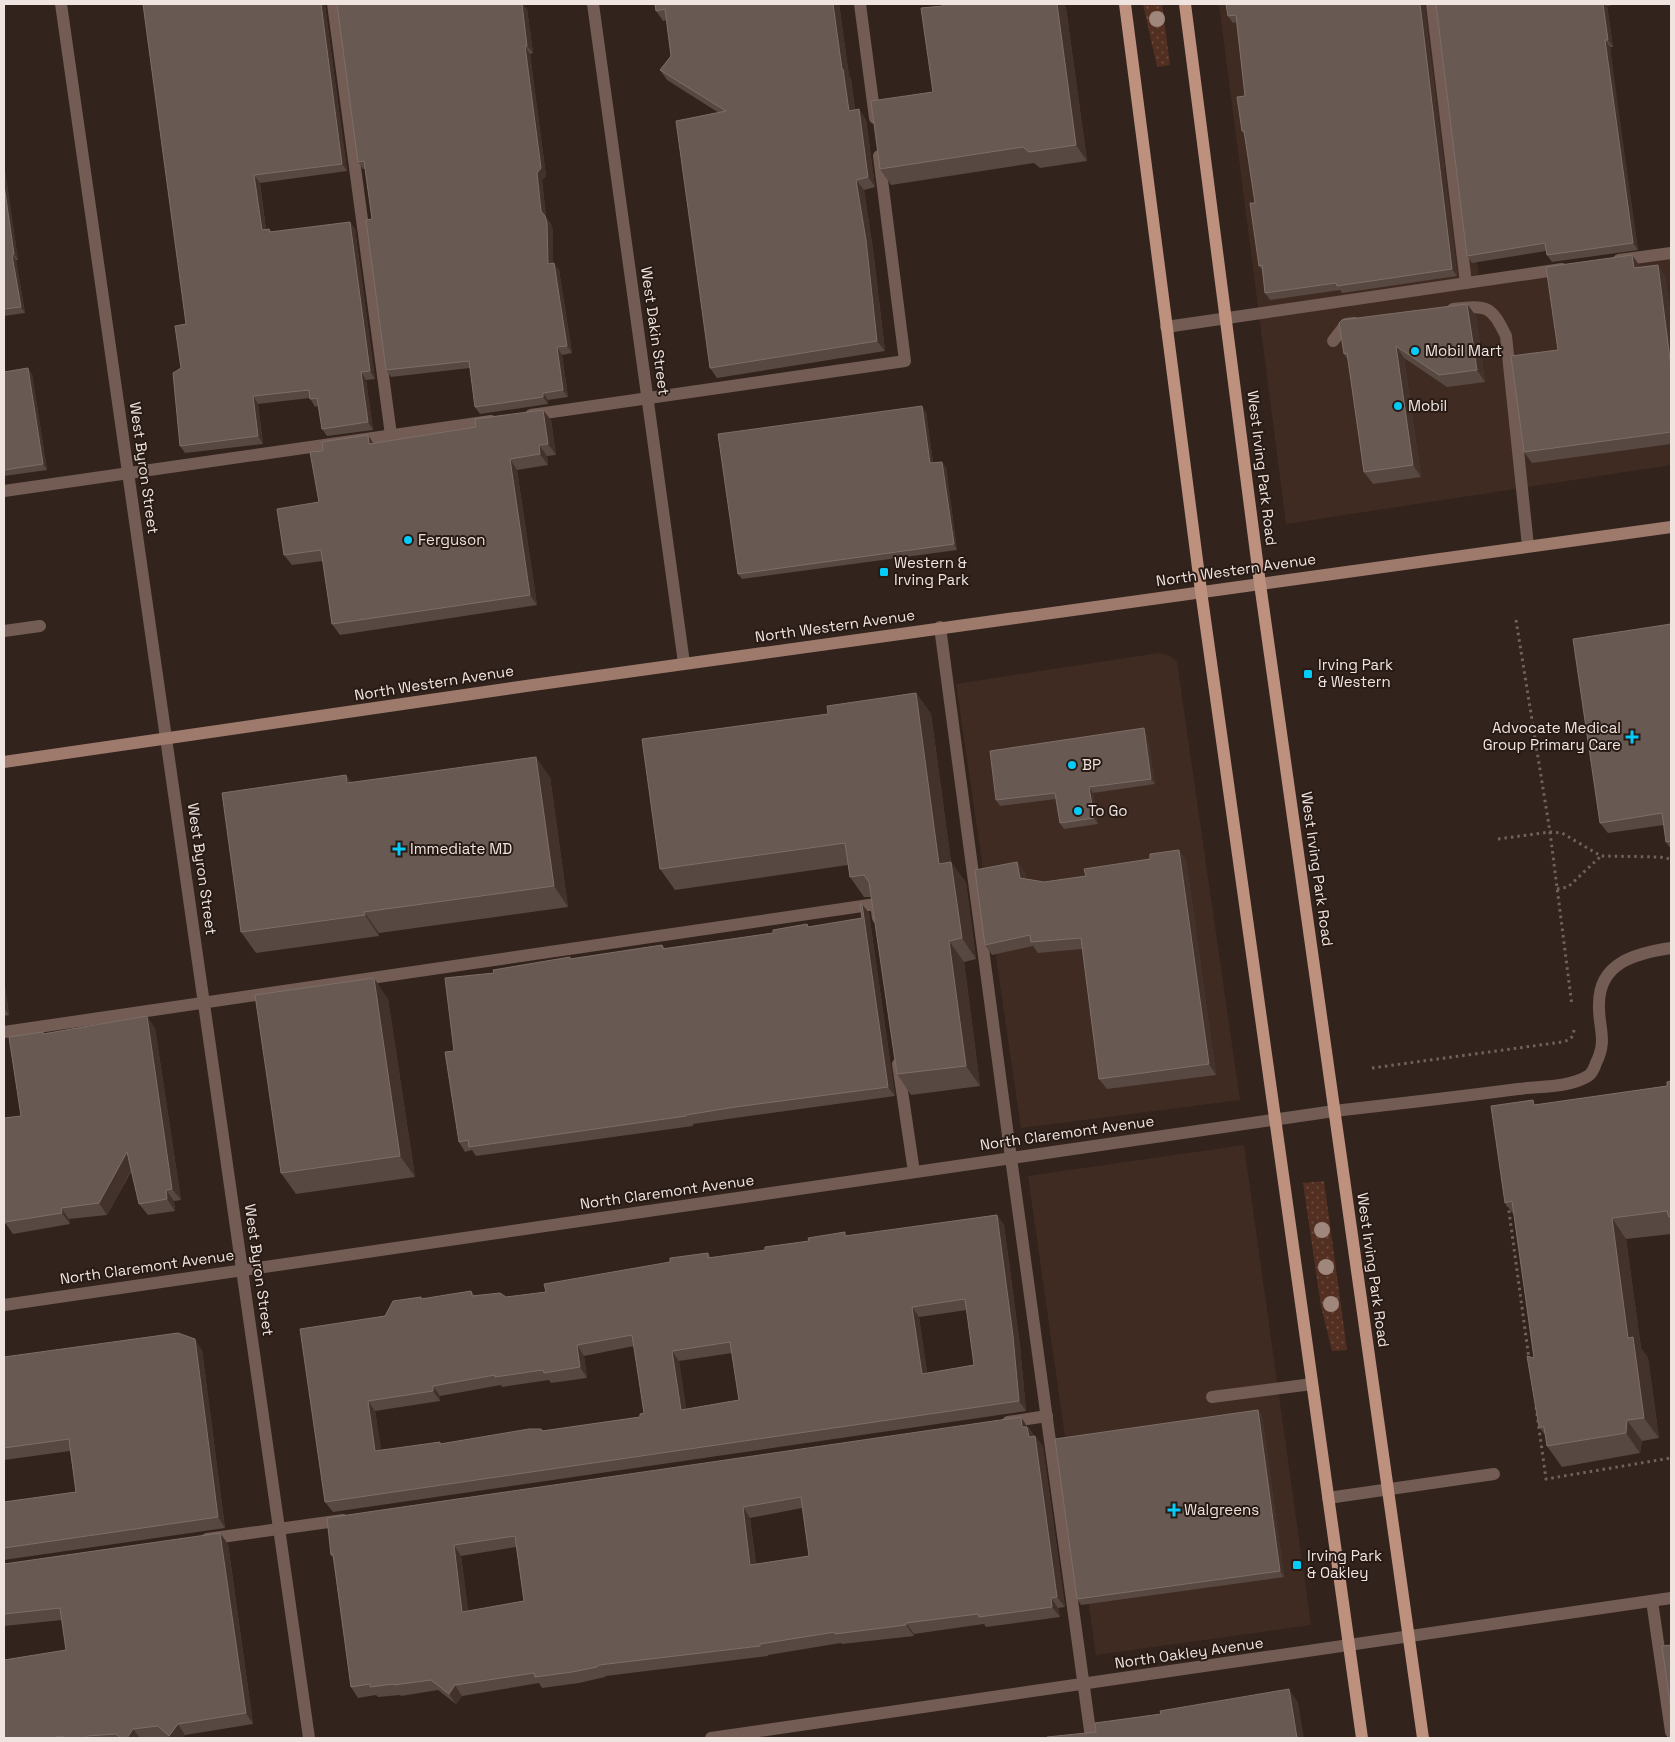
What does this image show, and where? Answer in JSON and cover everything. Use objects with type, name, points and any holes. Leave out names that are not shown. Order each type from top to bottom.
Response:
[{"type":"main road","points":[[1125,4],[1201,592],[1362,1738]]},
{"type":"main road","name":"West Irving Park Road","points":[[1185,4],[1260,584],[1423,1738]]},
{"type":"main road","name":"North Western Avenue","points":[[4,762],[167,740],[684,663],[1671,527]]},
{"type":"street","name":"West Byron Street","points":[[61,4],[309,1738]]},
{"type":"street","points":[[333,4],[391,435]]},
{"type":"street","name":"West Dakin Street","points":[[593,4],[684,663]]},
{"type":"street","points":[[519,417],[905,361],[860,4]]},
{"type":"street","points":[[1432,4],[1466,283]]},
{"type":"street","points":[[1603,263],[1671,253]]},
{"type":"street","points":[[1166,327],[1573,267]]},
{"type":"street","points":[[1442,311],[1471,307],[1485,308],[1496,317],[1506,336],[1528,546]]},
{"type":"street","points":[[1333,341],[1346,324],[1365,322]]},
{"type":"street","points":[[4,491],[500,420]]},
{"type":"street","points":[[4,631],[40,626]]},
{"type":"street","points":[[940,628],[1091,1738]]},
{"type":"street","points":[[4,1032],[876,904],[880,933]]},
{"type":"street","name":"North Claremont Avenue","points":[[4,1305],[1275,1119],[1577,1081],[1591,1074],[1598,1059],[1603,1041],[1599,1004],[1601,986],[1610,971],[1626,959],[1651,951],[1671,948]]},
{"type":"street","points":[[896,1047],[914,1172]]},
{"type":"street","points":[[1212,1397],[1312,1384]]},
{"type":"street","points":[[998,1424],[1047,1416]]},
{"type":"street","points":[[1328,1498],[1494,1474]]},
{"type":"street","points":[[199,1540],[359,1518]]},
{"type":"street","name":"North Oakley Avenue","points":[[710,1738],[1671,1598]]},
{"type":"street","points":[[1652,1601],[1671,1732]]},
{"type":"path","points":[[1516,620],[1550,832],[1573,1016]]},
{"type":"path","points":[[1498,839],[1550,832],[1562,833],[1601,856],[1660,857],[1671,859]]},
{"type":"path","points":[[1557,889],[1568,887],[1601,856]]},
{"type":"path","points":[[1372,1068],[1569,1041],[1574,1035],[1575,1025]]},
{"type":"path","points":[[1507,1197],[1530,1362]]},
{"type":"path","points":[[1535,1401],[1546,1479],[1671,1458]]},
{"type":"shaded area","points":[[1143,4],[1162,4],[1170,65],[1157,67]]},
{"type":"shaded area","points":[[1219,4],[1440,4],[1480,283],[1671,257],[1671,465],[1286,524]]},
{"type":"shaded area","points":[[1159,653],[1170,656],[1177,662],[1240,1100],[1021,1128],[956,684]]},
{"type":"shaded area","points":[[1244,1145],[1311,1625],[1096,1655],[1028,1176]]},
{"type":"shaded area","points":[[1324,1181],[1347,1350],[1332,1351],[1321,1306],[1303,1183]]},
{"type":"building","points":[[143,4],[321,4],[342,164],[254,175],[262,230],[269,229],[270,232],[350,222],[370,371],[361,372],[368,422],[322,429],[317,398],[310,399],[309,390],[253,396],[258,436],[180,446],[173,373],[181,368],[175,326],[186,324]]},
{"type":"building","points":[[337,4],[522,4],[527,46],[525,46],[541,168],[537,173],[541,211],[547,223],[548,264],[554,263],[567,346],[557,347],[563,390],[543,393],[543,397],[475,407],[469,361],[386,370],[366,220],[372,219],[364,161],[358,162]]},
{"type":"building","points":[[655,4],[833,4],[849,111],[859,109],[868,177],[856,180],[866,240],[877,341],[710,368],[676,121],[726,111],[660,70],[671,56],[665,9],[656,11]]},
{"type":"building","points":[[943,4],[1057,4],[1076,145],[1029,152],[1023,147],[880,169],[871,101],[933,92],[921,8],[943,6]]},
{"type":"building","points":[[1226,4],[1420,4],[1452,269],[1337,286],[1336,283],[1265,293],[1262,265],[1259,266],[1250,203],[1255,203],[1237,97],[1245,96],[1236,15],[1228,16]]},
{"type":"building","points":[[1436,4],[1603,4],[1608,40],[1605,40],[1633,243],[1547,255],[1545,243],[1467,256]]},
{"type":"building","points":[[4,185],[14,254],[12,255],[21,307],[4,309]]},
{"type":"building","points":[[1632,255],[1634,268],[1658,265],[1671,367],[1671,432],[1524,452],[1511,356],[1558,350],[1546,267]]},
{"type":"building","points":[[1467,304],[1477,370],[1439,375],[1396,346],[1413,465],[1364,472],[1347,353],[1344,354],[1339,323],[1342,320]]},
{"type":"building","points":[[28,368],[43,464],[4,470],[4,372]]},
{"type":"building","points":[[922,406],[930,463],[942,462],[954,544],[738,574],[718,434]]},
{"type":"building","name":"Ferguson","points":[[543,410],[548,444],[539,445],[540,454],[510,459],[530,595],[332,624],[321,550],[284,555],[277,509],[319,502],[310,452],[323,451],[322,442],[368,435],[369,444],[476,427],[475,419]]},
{"type":"building","name":"Advocate Medical Group Primary Care","points":[[1671,624],[1671,841],[1666,842],[1662,813],[1600,823],[1573,639]]},
{"type":"building","points":[[916,693],[939,864],[951,862],[962,938],[949,941],[966,1066],[897,1074],[869,882],[864,875],[850,877],[845,843],[660,869],[642,739],[828,714],[827,706]]},
{"type":"building","points":[[1144,728],[1151,779],[1089,787],[1094,818],[1060,823],[1055,793],[996,800],[990,751]]},
{"type":"building","points":[[536,757],[554,886],[364,912],[365,915],[241,932],[222,793],[346,775],[347,783]]},
{"type":"building","points":[[1179,850],[1209,1064],[1099,1079],[1081,938],[1031,942],[1030,935],[985,945],[975,870],[1017,862],[1020,878],[1044,882],[1086,876],[1084,869],[1150,859],[1150,854]]},
{"type":"building","points":[[860,904],[862,904],[888,1087],[735,1107],[686,1116],[469,1147],[468,1140],[459,1142],[445,1052],[454,1051],[445,978],[494,973],[493,970],[570,957],[570,959],[662,945],[663,949],[773,933],[773,930],[807,924],[808,927],[862,918]]},
{"type":"building","points":[[374,978],[400,1156],[281,1173],[255,995]]},
{"type":"building","points":[[147,1016],[172,1189],[166,1190],[167,1199],[139,1204],[127,1152],[99,1203],[61,1208],[62,1213],[5,1222],[4,1118],[21,1116],[9,1037],[43,1032],[43,1034]]},
{"type":"building","points":[[1671,1081],[1671,1217],[1669,1217],[1667,1211],[1612,1218],[1628,1338],[1633,1337],[1644,1418],[1627,1420],[1626,1433],[1547,1446],[1544,1427],[1539,1427],[1527,1356],[1534,1358],[1512,1201],[1505,1203],[1491,1106],[1533,1100],[1534,1105],[1667,1086],[1667,1082]]},
{"type":"building","points":[[997,1215],[1013,1336],[1019,1401],[325,1502],[300,1329],[385,1316],[393,1301],[421,1297],[421,1299],[471,1291],[472,1296],[500,1293],[506,1297],[546,1292],[544,1284],[670,1262],[670,1258],[708,1253],[708,1258],[765,1250],[765,1247],[809,1241],[808,1238],[845,1232],[845,1236]],"holes":[[[965,1299],[974,1365],[922,1374],[912,1307]],[[632,1335],[644,1413],[640,1414],[640,1417],[542,1431],[541,1429],[529,1429],[440,1444],[440,1442],[375,1451],[368,1401],[433,1391],[433,1386],[495,1375],[495,1377],[543,1370],[544,1373],[580,1367],[577,1345]],[[730,1342],[739,1400],[681,1410],[672,1351]]]},
{"type":"building","points":[[178,1333],[195,1339],[218,1517],[4,1548],[4,1502],[76,1492],[69,1439],[4,1448],[4,1357]]},
{"type":"building","name":"Walgreens","points":[[1258,1410],[1280,1571],[1077,1599],[1055,1439]]},
{"type":"building","points":[[1021,1417],[1022,1427],[1027,1427],[1029,1437],[1035,1436],[1057,1597],[1051,1598],[1052,1607],[979,1617],[978,1614],[835,1634],[835,1632],[760,1644],[760,1646],[599,1665],[572,1672],[535,1677],[534,1673],[455,1685],[449,1694],[431,1680],[394,1685],[370,1687],[370,1684],[351,1687],[327,1518]],"holes":[[[801,1497],[809,1556],[750,1565],[743,1507]],[[515,1536],[524,1601],[462,1612],[454,1545]]]},
{"type":"building","points":[[220,1533],[246,1713],[178,1724],[169,1736],[158,1726],[133,1729],[127,1738],[121,1738],[116,1734],[87,1736],[86,1738],[65,1738],[63,1736],[51,1738],[4,1738],[4,1660],[66,1650],[60,1608],[4,1614],[4,1564]]},
{"type":"building","points":[[1671,1645],[1671,1711],[1662,1646]]},
{"type":"building","points":[[1289,1689],[1297,1738],[1047,1738],[1096,1732],[1095,1723],[1161,1714],[1160,1711]]},
{"type":"place","name":"Mobil Mart","points":[[1415,351]]},
{"type":"place","name":"Mobil","points":[[1398,406]]},
{"type":"place","name":"Ferguson","points":[[408,540]]},
{"type":"place","name":"Western & Irving Park","points":[[884,572]]},
{"type":"place","name":"Irving Park & Western","points":[[1308,674]]},
{"type":"place","name":"Advocate Medical Group Primary Care","points":[[1632,737]]},
{"type":"place","name":"BP","points":[[1072,765]]},
{"type":"place","name":"To Go","points":[[1078,811]]},
{"type":"place","name":"Immediate MD","points":[[399,849]]},
{"type":"place","name":"Walgreens","points":[[1174,1510]]},
{"type":"place","name":"Irving Park & Oakley","points":[[1297,1565]]}]
